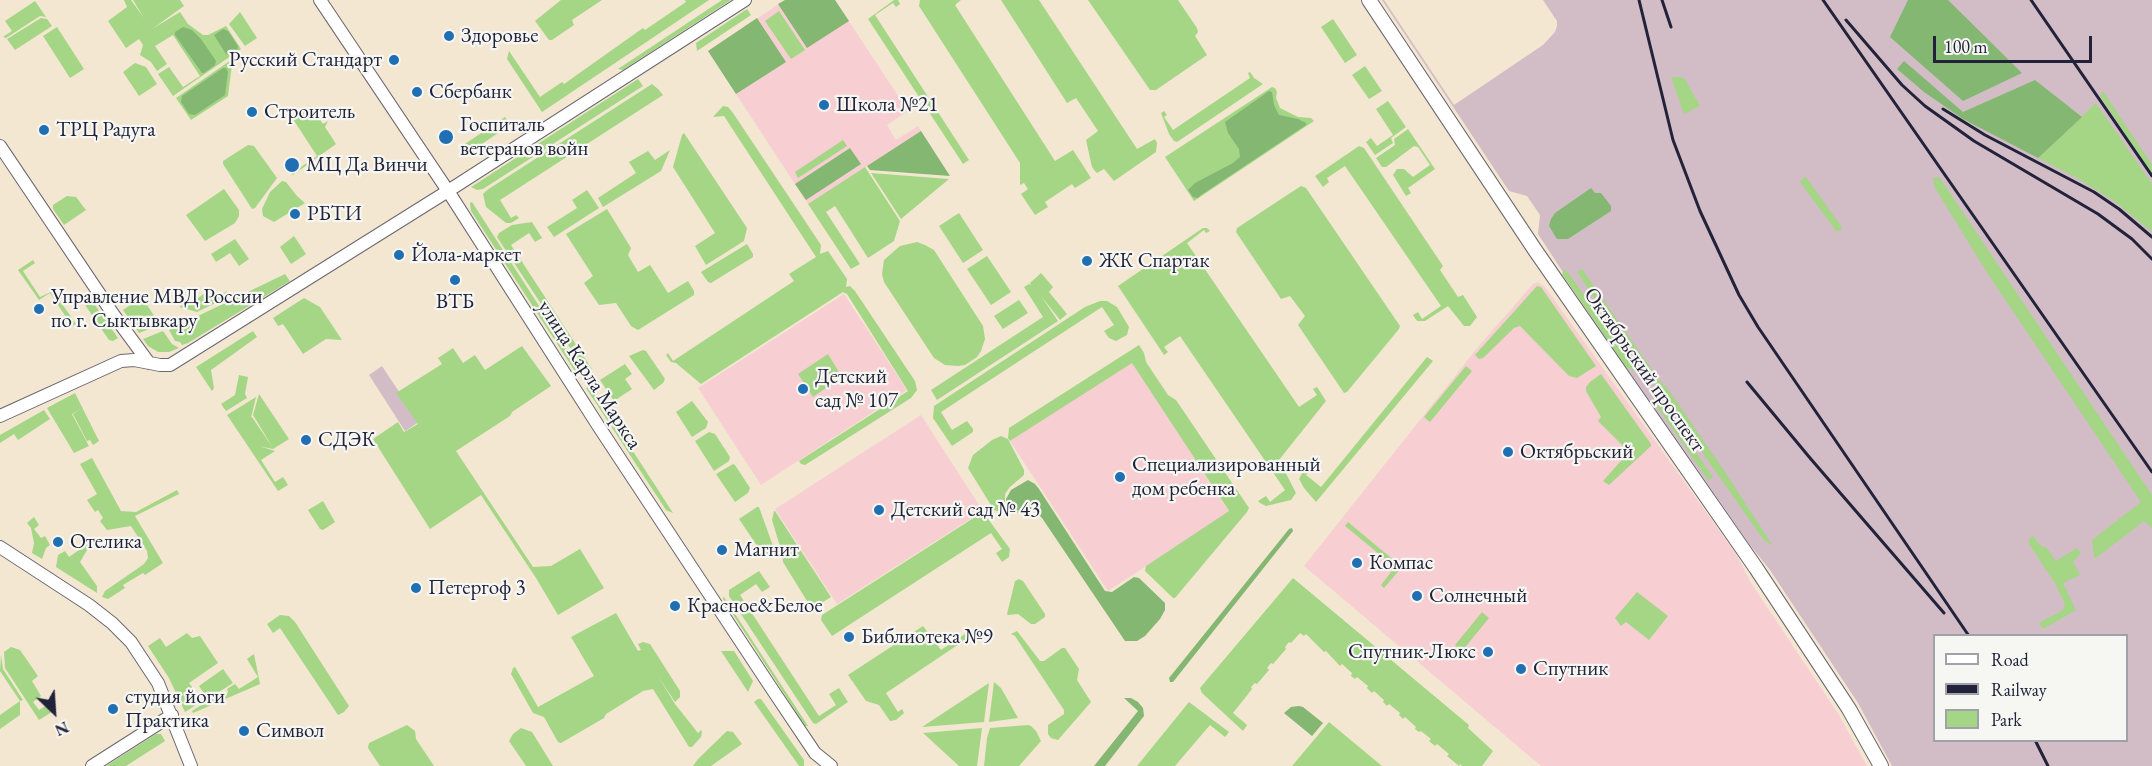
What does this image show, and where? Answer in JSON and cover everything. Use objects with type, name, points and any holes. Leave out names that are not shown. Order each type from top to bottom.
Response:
[{"type":"main road","name":"Октябрьский проспект","points":[[1369,0],[1539,255],[1756,568],[1850,709],[1881,766]]},
{"type":"street","name":"улица Карла Маркса","points":[[320,0],[448,191],[770,686],[815,753],[831,766]]},
{"type":"street","points":[[0,416],[110,365],[134,360],[170,364],[448,191],[745,0]]},
{"type":"street","points":[[0,146],[148,363]]},
{"type":"street","points":[[0,547],[89,605],[112,623],[147,663],[172,715],[191,766]]},
{"type":"street","points":[[92,766],[172,715]]},
{"type":"shaded area","name":"Школа №21","points":[[785,0],[835,0],[908,111],[887,125],[896,140],[918,126],[921,131],[808,204],[708,51]]},
{"type":"shaded area","points":[[1382,0],[1454,105],[1543,45],[1555,32],[1557,21],[1543,0],[2152,0],[2152,766],[1892,766],[1858,703],[1770,570],[1750,545],[1608,341],[1538,234],[1540,215],[1527,196],[1509,191]]},
{"type":"shaded area","points":[[1538,282],[1545,287],[1736,554],[1751,583],[1839,715],[1867,766],[1541,766],[1304,566],[1478,347],[1533,284]]},
{"type":"shaded area","name":"Детский сад № 107","points":[[844,294],[907,390],[761,485],[698,388]]},
{"type":"shaded area","name":"Специализированный дом ребенка","points":[[1132,362],[1229,512],[1108,591],[1010,441]]},
{"type":"shaded area","points":[[382,366],[419,422],[405,431],[369,375]]},
{"type":"shaded area","name":"Детский сад № 43","points":[[921,415],[983,511],[837,604],[775,509]]},
{"type":"green space","points":[[124,0],[131,0],[144,18],[133,0],[180,0],[184,6],[152,29],[180,12],[188,24],[203,35],[208,35],[226,26],[241,49],[173,96],[158,74],[169,67],[183,87],[200,76],[173,35],[155,46],[167,64],[157,71],[151,62],[140,55],[143,45],[139,39],[126,48],[108,21],[127,7]]},
{"type":"green space","points":[[561,0],[602,0],[572,20],[574,25],[549,40],[535,21]]},
{"type":"green space","points":[[685,0],[709,0],[542,112],[507,59],[509,51],[540,97],[562,82],[564,84],[643,28],[645,30],[686,2]]},
{"type":"green space","points":[[722,0],[731,0],[623,70],[618,69]]},
{"type":"green space","points":[[785,0],[835,0],[849,21],[807,48],[778,4]]},
{"type":"green space","points":[[894,0],[898,0],[900,4],[896,7],[893,3],[875,15],[969,160],[963,164],[868,19]]},
{"type":"green space","points":[[920,0],[961,0],[955,5],[1055,161],[1073,150],[1091,178],[1075,188],[1072,184],[1045,202],[1048,207],[1035,215],[1021,194],[1028,189],[1024,183],[1020,185],[1020,163],[919,6]]},
{"type":"green space","points":[[1001,0],[1039,0],[1137,149],[1155,139],[1156,152],[1114,181],[1104,169],[1097,173],[1092,167],[1086,140],[1098,131],[1076,98],[1067,103]]},
{"type":"green space","points":[[1088,0],[1178,0],[1197,28],[1198,32],[1195,36],[1207,55],[1156,90],[1150,90]]},
{"type":"green space","points":[[1908,0],[1948,0],[2022,73],[1963,101],[1890,37]]},
{"type":"green space","points":[[35,1],[46,17],[40,16],[6,38],[3,37],[12,31],[5,21]]},
{"type":"green space","points":[[747,9],[751,15],[697,51],[696,43]]},
{"type":"green space","points":[[779,11],[805,50],[791,59],[765,21]]},
{"type":"green space","points":[[240,12],[257,38],[245,46],[229,24]]},
{"type":"green space","points":[[41,18],[47,19],[52,26],[15,50],[7,39]]},
{"type":"green space","points":[[757,18],[786,62],[736,94],[708,51]]},
{"type":"green space","points":[[1333,19],[1357,55],[1345,63],[1321,27]]},
{"type":"green space","points":[[57,27],[84,69],[70,78],[43,36]]},
{"type":"green space","points":[[183,27],[192,30],[201,39],[216,61],[215,65],[204,73],[175,35],[175,32]]},
{"type":"green space","points":[[223,29],[228,31],[238,46],[237,51],[231,55],[226,54],[214,35]]},
{"type":"green space","points":[[237,56],[232,64],[228,96],[191,120],[176,98]]},
{"type":"green space","points":[[1904,61],[1963,112],[2035,80],[2082,117],[2038,158],[1963,119],[1924,92],[1897,69]]},
{"type":"green space","points":[[135,63],[146,67],[157,84],[139,96],[123,72]]},
{"type":"green space","points":[[1365,66],[1382,91],[1369,99],[1352,75]]},
{"type":"green space","points":[[226,68],[228,72],[225,95],[195,115],[189,114],[181,102],[182,96]]},
{"type":"green space","points":[[1250,72],[1263,84],[1177,142],[1174,141],[1161,113],[1164,111],[1167,115],[1164,117],[1173,130],[1250,78],[1248,73]]},
{"type":"green space","points":[[1671,77],[1685,79],[1700,106],[1684,114]]},
{"type":"green space","points":[[638,79],[643,86],[483,189],[477,190],[471,187]]},
{"type":"green space","points":[[652,84],[663,95],[500,200],[511,218],[516,215],[519,218],[506,223],[486,207],[483,194],[487,190]]},
{"type":"green space","points":[[1272,87],[1277,92],[1276,98],[1280,108],[1298,117],[1311,118],[1314,121],[1194,201],[1165,157]]},
{"type":"green space","points":[[1269,91],[1272,92],[1274,105],[1279,115],[1298,119],[1306,125],[1198,198],[1193,197],[1188,190],[1195,183],[1240,157],[1239,149],[1228,133],[1225,122]]},
{"type":"green space","points":[[2103,91],[2152,165],[2152,174],[2100,96]]},
{"type":"green space","points":[[1388,101],[1406,127],[1391,138],[1393,143],[1375,155],[1366,142],[1371,138],[1377,146],[1393,135],[1376,109]]},
{"type":"green space","points":[[2096,103],[2152,184],[2152,232],[2114,201],[2038,158]]},
{"type":"green space","points":[[310,106],[323,124],[328,121],[325,127],[336,144],[293,175],[291,174],[317,156],[291,116],[301,110],[307,110]]},
{"type":"green space","points":[[723,106],[728,107],[733,113],[821,245],[820,254],[828,251],[847,279],[846,287],[850,286],[855,291],[915,381],[917,390],[911,398],[805,465],[799,461],[908,391],[847,294],[843,292],[701,384],[676,363],[671,362],[666,355],[668,353],[673,361],[794,281],[789,274],[816,257],[724,116],[713,117]]},
{"type":"green space","points":[[505,117],[510,125],[470,152],[465,144]]},
{"type":"green space","points":[[1408,129],[1435,169],[1408,188],[1411,193],[1406,196],[1393,175],[1397,169],[1404,169],[1413,177],[1430,165],[1418,147],[1414,146],[1386,167],[1382,167],[1376,158],[1395,145],[1394,139]]},
{"type":"green space","points":[[921,131],[950,176],[870,170],[867,166]]},
{"type":"green space","points":[[684,133],[747,228],[744,241],[706,265],[695,246],[715,233],[673,167]]},
{"type":"green space","points":[[843,140],[847,146],[798,178],[795,172]]},
{"type":"green space","points":[[248,145],[254,146],[277,178],[252,209],[223,164],[223,161]]},
{"type":"green space","points":[[1359,146],[1364,148],[1443,266],[1440,270],[1458,297],[1463,295],[1477,317],[1470,326],[1464,326],[1448,306],[1425,321],[1417,321],[1413,315],[1418,312],[1422,319],[1441,306],[1345,166],[1327,178],[1329,182],[1323,187],[1315,176]]},
{"type":"green space","points":[[850,148],[861,164],[806,200],[795,184]]},
{"type":"green space","points":[[670,150],[661,171],[603,207],[598,198],[636,173],[629,162],[648,151],[655,160]]},
{"type":"green space","points":[[865,167],[900,221],[894,241],[868,258],[835,206],[826,212],[860,264],[851,269],[808,204]]},
{"type":"green space","points":[[871,173],[949,179],[901,219]]},
{"type":"green space","points":[[1806,177],[1842,230],[1836,231],[1800,182]]},
{"type":"green space","points":[[1938,177],[2152,495],[2152,528],[2144,521],[2096,558],[2092,540],[2141,502],[1986,271],[1935,188],[1933,178]]},
{"type":"green space","points":[[282,181],[286,182],[305,203],[274,222],[263,216],[262,209],[270,192]]},
{"type":"green space","points":[[1301,186],[1306,188],[1400,326],[1344,393],[1298,325],[1305,316],[1290,296],[1281,299],[1236,232],[1237,228]]},
{"type":"green space","points":[[1591,188],[1595,193],[1601,193],[1611,206],[1611,211],[1568,239],[1557,239],[1549,226],[1555,213]]},
{"type":"green space","points":[[224,189],[239,210],[239,216],[235,223],[205,241],[186,215]]},
{"type":"green space","points":[[587,190],[599,208],[554,237],[547,227],[577,208],[572,200]]},
{"type":"green space","points":[[67,196],[76,197],[86,210],[64,225],[53,209],[53,205]]},
{"type":"green space","points":[[472,202],[583,374],[576,373],[471,211],[470,203]]},
{"type":"green space","points":[[607,209],[631,248],[628,255],[638,272],[650,265],[668,293],[688,281],[694,291],[694,295],[638,330],[631,326],[616,303],[599,305],[584,283],[593,276],[566,234]]},
{"type":"green space","points":[[959,213],[983,250],[963,263],[939,226]]},
{"type":"green space","points":[[532,222],[542,238],[535,242],[529,233],[511,245],[592,369],[586,372],[497,237],[499,233],[512,225]]},
{"type":"green space","points":[[1203,228],[1210,231],[1206,233],[1204,230],[1187,243],[1299,407],[1317,395],[1313,389],[1317,387],[1326,401],[1279,460],[1296,493],[1291,500],[1266,506],[1258,501],[1266,496],[1270,502],[1285,490],[1180,336],[1164,347],[1168,352],[1164,355],[1118,286]]},
{"type":"green space","points":[[294,236],[306,254],[291,264],[280,247]]},
{"type":"green space","points":[[235,239],[249,259],[239,266],[230,253],[216,262],[211,254]]},
{"type":"green space","points":[[917,242],[934,250],[983,326],[985,339],[981,351],[977,357],[965,365],[945,365],[934,358],[884,282],[882,274],[884,260],[900,246]]},
{"type":"green space","points":[[747,244],[753,257],[711,283],[708,282],[701,272]]},
{"type":"green space","points":[[987,256],[1011,292],[991,305],[967,269]]},
{"type":"green space","points":[[33,260],[35,263],[23,271],[40,297],[53,291],[76,324],[72,326],[50,293],[39,300],[18,270]]},
{"type":"green space","points":[[1582,269],[1658,379],[1668,389],[1773,546],[1763,539],[1608,318],[1577,272]]},
{"type":"green space","points":[[1564,270],[1567,271],[1639,373],[1626,367],[1562,274]]},
{"type":"green space","points":[[1041,273],[1053,287],[1049,292],[1067,314],[1060,320],[1041,296],[1058,321],[937,400],[931,390],[1043,317],[1024,287],[1031,285],[1030,283]]},
{"type":"green space","points":[[285,274],[290,281],[188,343],[182,345],[175,341],[169,330]]},
{"type":"green space","points":[[1537,286],[1541,287],[1596,366],[1577,378],[1569,376],[1520,326],[1514,328],[1483,358],[1479,359],[1475,355]]},
{"type":"green space","points":[[227,291],[230,296],[197,312],[179,307],[186,303],[188,305],[205,293],[218,297]]},
{"type":"green space","points":[[142,297],[160,325],[139,333],[123,310]]},
{"type":"green space","points":[[304,298],[320,307],[342,340],[326,339],[303,354],[283,324],[278,326],[273,318]]},
{"type":"green space","points":[[1019,300],[1028,313],[1003,329],[994,316]]},
{"type":"green space","points":[[1100,301],[1107,301],[1117,307],[1129,327],[1127,335],[1116,341],[1109,338],[1104,331],[1114,325],[1102,307],[941,412],[952,430],[967,421],[973,429],[973,432],[952,446],[933,418],[934,406],[1085,307]]},
{"type":"green space","points":[[85,305],[95,305],[118,338],[113,341],[109,340]]},
{"type":"green space","points":[[163,331],[172,344],[179,348],[169,352],[158,352],[148,346],[143,339]]},
{"type":"green space","points":[[253,331],[257,337],[211,370],[214,388],[212,391],[196,367]]},
{"type":"green space","points":[[1139,345],[1146,362],[1168,395],[1176,400],[1249,508],[1175,598],[1145,571],[1146,566],[1229,511],[1132,363],[1010,441],[1008,438],[1009,428]]},
{"type":"green space","points":[[522,346],[551,386],[456,451],[533,567],[551,566],[580,549],[604,588],[558,615],[481,495],[430,529],[373,439],[398,422],[404,432],[418,424],[396,393],[442,364],[438,358],[453,348],[463,363],[475,355],[485,370]]},
{"type":"green space","points":[[643,350],[665,379],[654,390],[629,356]]},
{"type":"green space","points":[[828,354],[842,377],[813,397],[798,374]]},
{"type":"green space","points":[[1427,357],[1433,361],[1316,502],[1299,479],[1305,468],[1309,471],[1306,475],[1321,487]]},
{"type":"green space","points":[[625,364],[632,374],[625,379],[632,389],[614,401],[600,380]]},
{"type":"green space","points":[[1466,366],[1472,371],[1430,422],[1424,417]]},
{"type":"green space","points":[[1601,374],[1651,444],[1609,485],[1603,481],[1627,454],[1627,450],[1598,421],[1601,417],[1586,391],[1590,382]]},
{"type":"green space","points":[[239,375],[248,377],[245,394],[247,398],[226,411],[221,404],[235,395]]},
{"type":"green space","points":[[590,385],[673,513],[666,510],[586,388]]},
{"type":"green space","points":[[75,393],[99,441],[93,445],[90,440],[87,441],[73,414],[81,409],[72,414],[89,446],[74,453],[47,408]]},
{"type":"green space","points":[[259,394],[289,439],[273,449],[259,446],[275,451],[261,460],[275,482],[283,477],[288,485],[278,491],[227,415],[256,397],[251,418],[273,448],[253,415]]},
{"type":"green space","points":[[1658,397],[1713,477],[1708,480],[1656,405]]},
{"type":"green space","points":[[692,401],[708,422],[706,428],[692,437],[676,412]]},
{"type":"green space","points":[[44,410],[50,419],[18,440],[14,434],[0,443],[0,435]]},
{"type":"green space","points":[[709,432],[715,434],[730,457],[729,461],[714,471],[695,441]]},
{"type":"green space","points":[[1001,436],[1008,439],[1024,470],[1024,475],[1005,494],[1005,507],[1000,512],[994,510],[968,468],[973,455]]},
{"type":"green space","points":[[92,458],[121,511],[136,512],[177,490],[179,494],[135,516],[163,563],[145,575],[143,573],[123,585],[125,588],[108,599],[102,597],[105,591],[144,564],[148,558],[147,551],[131,526],[107,530],[100,521],[103,518],[98,510],[95,512],[87,500],[97,494],[80,464]]},
{"type":"green space","points":[[733,464],[750,488],[748,493],[735,502],[716,474]]},
{"type":"green space","points":[[1028,480],[1039,489],[1105,591],[1112,592],[1134,577],[1139,578],[1165,603],[1165,610],[1160,619],[1145,636],[1137,641],[1125,641],[1042,518],[1034,510],[1015,513],[1007,504],[1006,499],[1011,490]]},
{"type":"green space","points":[[323,501],[335,522],[323,530],[308,510]]},
{"type":"green space","points":[[759,507],[773,546],[772,552],[764,557],[739,519]]},
{"type":"green space","points":[[774,511],[831,597],[820,604],[811,605],[807,601],[783,562],[772,520]]},
{"type":"green space","points":[[983,512],[1010,549],[1009,557],[1002,562],[996,553],[1002,549],[991,533],[832,636],[821,620],[822,615]]},
{"type":"green space","points":[[34,517],[39,525],[34,529],[41,538],[45,536],[50,545],[46,548],[42,559],[32,553],[34,543],[31,528],[27,523]]},
{"type":"green space","points":[[1348,522],[1402,567],[1384,588],[1381,585],[1395,567],[1345,526]]},
{"type":"green space","points":[[1292,528],[1293,531],[1173,682],[1170,682],[1169,678]]},
{"type":"green space","points":[[2033,536],[2042,547],[2046,547],[2056,561],[2077,548],[2081,553],[2073,562],[2080,575],[2063,583],[2076,610],[2043,629],[2039,623],[2063,610],[2065,604],[2056,585],[2029,544],[2029,539]]},
{"type":"green space","points":[[89,543],[80,562],[97,586],[97,593],[56,567],[58,555],[65,551],[69,557]]},
{"type":"green space","points":[[759,571],[770,587],[762,592],[756,584],[740,595],[819,716],[836,705],[829,694],[839,688],[848,702],[816,724],[813,723],[729,596],[729,590]]},
{"type":"green space","points":[[1293,578],[1469,725],[1468,728],[1493,751],[1482,766],[1462,766],[1460,764],[1459,766],[1447,756],[1449,754],[1437,744],[1435,746],[1429,741],[1431,739],[1415,729],[1416,727],[1405,717],[1403,719],[1400,713],[1389,704],[1387,706],[1384,700],[1374,691],[1372,693],[1367,688],[1368,686],[1357,677],[1355,679],[1351,676],[1352,673],[1342,664],[1340,666],[1306,634],[1304,636],[1300,633],[1291,643],[1289,642],[1286,649],[1273,664],[1271,663],[1267,668],[1269,670],[1257,684],[1251,687],[1252,689],[1233,713],[1247,725],[1243,731],[1202,693],[1200,688]]},
{"type":"green space","points":[[1019,579],[1023,581],[1045,614],[1045,617],[1035,624],[1031,624],[1018,614],[1007,614],[1015,581]]},
{"type":"green space","points":[[1637,592],[1668,616],[1649,640],[1626,622],[1621,626],[1615,618]]},
{"type":"green space","points":[[724,596],[808,726],[805,726],[723,599]]},
{"type":"green space","points":[[1482,612],[1489,618],[1462,651],[1455,645]]},
{"type":"green space","points":[[616,613],[638,651],[641,650],[638,644],[643,642],[650,644],[680,691],[680,697],[675,702],[658,676],[675,704],[698,733],[701,730],[702,732],[701,737],[692,747],[689,747],[653,689],[643,691],[606,714],[604,718],[561,743],[558,742],[544,717],[533,713],[511,674],[513,668],[515,667],[538,707],[594,676],[571,637]]},
{"type":"green space","points":[[280,615],[289,616],[295,622],[349,706],[344,712],[338,715],[280,628],[273,633],[267,624]]},
{"type":"green space","points":[[923,626],[941,650],[971,630],[974,634],[886,693],[898,712],[902,709],[904,713],[896,720],[890,721],[879,705],[866,701],[848,675]]},
{"type":"green space","points":[[1017,631],[1040,661],[1044,661],[1065,648],[1079,669],[1077,680],[1091,702],[1058,740],[1051,738],[1048,734],[1048,725],[1064,714],[1064,710],[1015,636],[1011,634]]},
{"type":"green space","points":[[187,633],[192,638],[200,636],[218,663],[189,683],[202,701],[185,712],[169,678],[148,646],[160,638],[166,647]]},
{"type":"green space","points":[[11,647],[20,650],[38,676],[32,681],[41,696],[33,702],[39,710],[47,705],[52,712],[39,720],[5,668],[4,652]]},
{"type":"green space","points":[[721,651],[734,651],[753,681],[748,692]]},
{"type":"green space","points":[[254,654],[260,684],[193,713],[192,711],[217,695],[220,698],[225,697],[227,689],[235,684],[239,689],[258,677],[247,659]]},
{"type":"green space","points":[[1,655],[3,669],[23,700],[20,701],[0,671]]},
{"type":"green space","points":[[223,669],[233,683],[208,699],[199,686]]},
{"type":"green space","points":[[994,682],[1001,688],[1018,718],[989,722]]},
{"type":"green space","points":[[989,683],[984,722],[922,727]]},
{"type":"green space","points":[[1124,698],[1131,698],[1138,702],[1143,708],[1144,716],[1105,766],[1094,766],[1138,711]]},
{"type":"green space","points":[[761,699],[804,760],[804,766],[799,766],[754,702]]},
{"type":"green space","points":[[20,701],[20,715],[0,729],[0,715]]},
{"type":"green space","points":[[1189,702],[1229,732],[1225,737],[1210,725],[1175,766],[1137,766]]},
{"type":"green space","points":[[1299,706],[1323,723],[1312,736],[1284,713],[1291,707]]},
{"type":"green space","points":[[1329,722],[1382,766],[1292,766]]},
{"type":"green space","points":[[407,725],[415,731],[416,739],[434,766],[380,766],[368,748],[369,743]]},
{"type":"green space","points":[[1028,725],[1036,731],[1041,741],[1019,766],[984,766],[990,728]]},
{"type":"green space","points":[[521,728],[532,732],[553,766],[526,766],[509,741],[513,734]]},
{"type":"green space","points":[[982,728],[977,766],[959,766],[923,733]]},
{"type":"green space","points":[[727,731],[733,732],[742,744],[711,766],[693,766],[698,759]]},
{"type":"green space","points":[[156,734],[161,734],[165,741],[126,766],[106,766]]},
{"type":"railway","points":[[1639,0],[1673,140],[1700,211],[1739,295],[1758,327],[1968,634]]},
{"type":"railway","points":[[1662,0],[1671,27]]},
{"type":"railway","points":[[1823,0],[2152,472]]},
{"type":"railway","points":[[2031,0],[2152,176]]},
{"type":"railway","points":[[1846,20],[1902,85],[1925,106],[1974,141],[2098,214],[2132,239],[2152,259]]},
{"type":"railway","points":[[1943,109],[1985,135],[2094,192],[2119,209],[2152,237]]},
{"type":"railway","points":[[1747,382],[1944,613]]},
{"type":"railway","points":[[2036,742],[2048,766]]},
{"type":"place","name":"Здоровье","points":[[449,36]]},
{"type":"place","name":"Русский Стандарт","points":[[394,60]]},
{"type":"place","name":"Сбербанк","points":[[417,92]]},
{"type":"place","name":"Школа №21","points":[[824,105]]},
{"type":"place","name":"Строитель","points":[[252,112]]},
{"type":"place","name":"ТРЦ Радуга","points":[[44,130]]},
{"type":"place","name":"Госпиталь ветеранов войн","points":[[446,137]]},
{"type":"place","name":"МЦ Да Винчи","points":[[292,165]]},
{"type":"place","name":"РБТИ","points":[[295,214]]},
{"type":"place","name":"Йола-маркет","points":[[399,255]]},
{"type":"place","name":"ЖК Спартак","points":[[1087,261]]},
{"type":"place","name":"ВТБ","points":[[455,280]]},
{"type":"place","name":"Управление МВД России по г. Сыктывкару","points":[[39,309]]},
{"type":"place","name":"Детский сад № 107","points":[[803,389]]},
{"type":"place","name":"СДЭК","points":[[306,440]]},
{"type":"place","name":"Октябрьский","points":[[1508,452]]},
{"type":"place","name":"Специализированный дом ребенка","points":[[1120,477]]},
{"type":"place","name":"Детский сад № 43","points":[[879,510]]},
{"type":"place","name":"Отелика","points":[[58,542]]},
{"type":"place","name":"Магнит","points":[[722,550]]},
{"type":"place","name":"Компас","points":[[1357,563]]},
{"type":"place","name":"Петергоф 3","points":[[416,588]]},
{"type":"place","name":"Солнечный","points":[[1417,596]]},
{"type":"place","name":"Красное&Белое","points":[[675,606]]},
{"type":"place","name":"Библиотека №9","points":[[849,637]]},
{"type":"place","name":"Спутник-Люкс","points":[[1488,652]]},
{"type":"place","name":"Спутник","points":[[1521,669]]},
{"type":"place","name":"студия йоги Практика","points":[[113,709]]},
{"type":"place","name":"Символ","points":[[244,731]]}]
